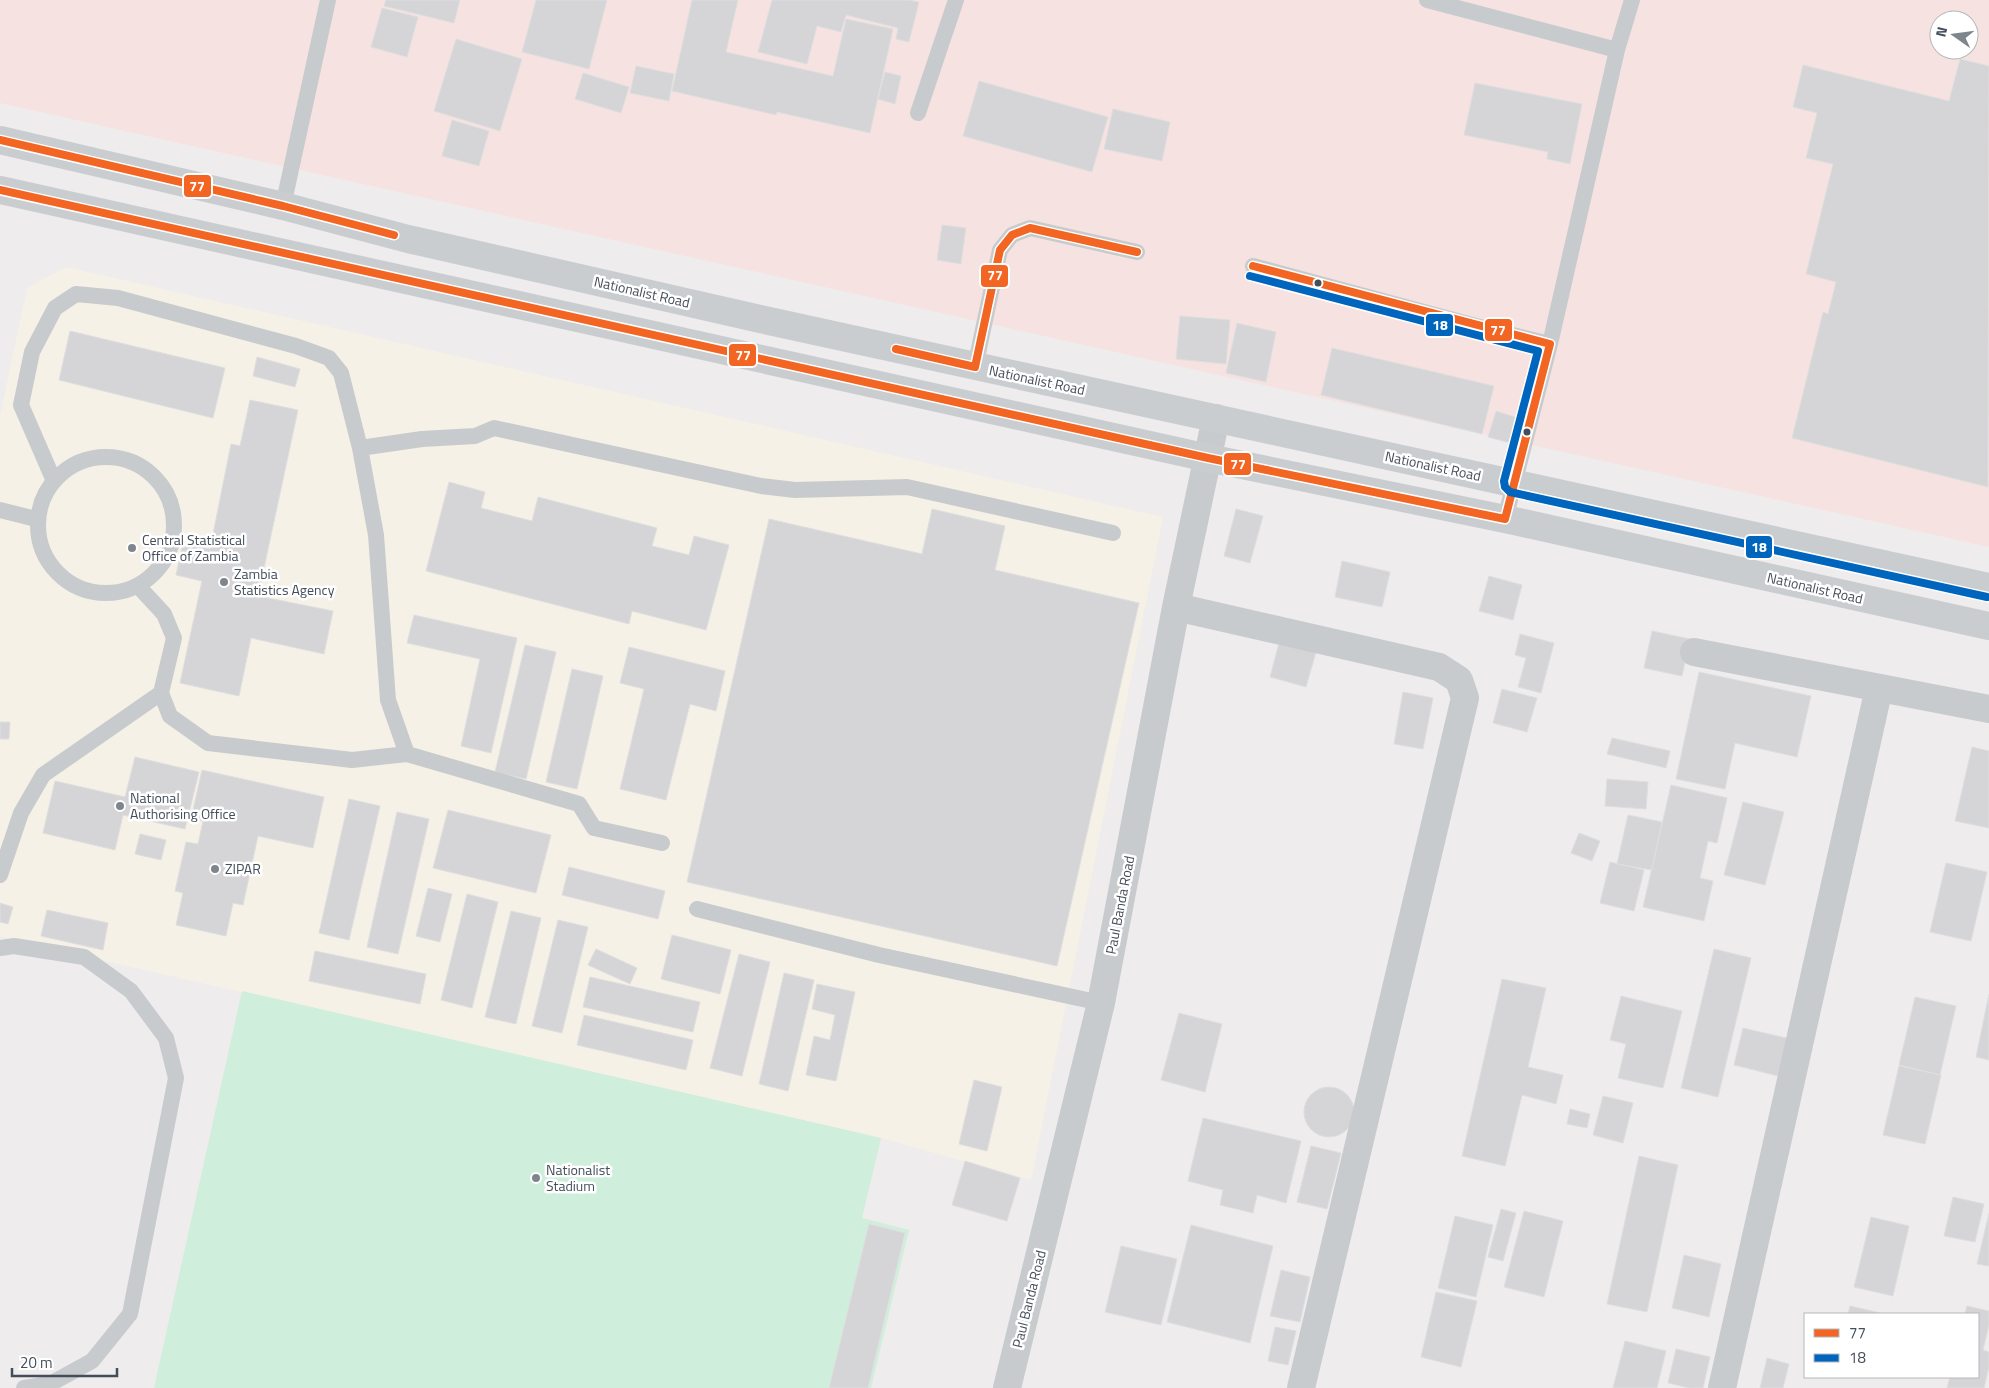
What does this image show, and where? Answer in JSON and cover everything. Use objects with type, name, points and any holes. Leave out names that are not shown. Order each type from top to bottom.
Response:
[{"type":"main road","name":"Nationalist Road","points":[[0,140],[283,206],[408,239],[975,366],[1989,586]]},
{"type":"main road","name":"Nationalist Road","points":[[0,190],[1208,458],[1505,519],[1989,626]]},
{"type":"street","name":"Paul Banda Road","points":[[1013,1387],[1101,1003],[1176,607],[1216,418]]},
{"type":"street","points":[[1176,607],[1439,667],[1459,680],[1465,698],[1301,1388]]},
{"type":"street","points":[[1694,652],[1989,709]]},
{"type":"street","points":[[1722,1388],[1879,688]]},
{"type":"lane","points":[[283,206],[328,0]]},
{"type":"lane","points":[[918,113],[956,0]]},
{"type":"lane","points":[[1427,0],[1618,50]]},
{"type":"lane","points":[[1505,519],[1550,344],[1618,50],[1632,0]]},
{"type":"lane","points":[[975,366],[1000,250],[1012,235],[1030,228],[1137,252]]},
{"type":"lane","points":[[1253,266],[1550,344]]},
{"type":"lane","points":[[54,481],[21,405],[32,352],[55,308],[76,294],[118,298],[296,346],[329,358],[341,373],[360,448],[376,535],[388,700],[406,754]]},
{"type":"lane","points":[[360,448],[422,439],[475,436],[494,428],[762,486],[795,490],[907,487],[1113,533]]},
{"type":"lane","points":[[94,457],[118,457],[141,466],[160,482],[172,503],[176,527],[171,550],[158,570],[139,587],[110,592],[81,588],[56,572],[40,548],[36,519],[42,499],[54,481],[72,464],[94,457]]},
{"type":"lane","points":[[0,510],[36,519]]},
{"type":"lane","points":[[139,587],[164,614],[174,638],[161,693],[170,716],[208,743],[352,760],[406,754],[579,804],[594,828],[662,843]]},
{"type":"lane","points":[[0,876],[21,813],[43,775],[161,693]]},
{"type":"lane","points":[[697,908],[879,955],[1101,1003]]},
{"type":"lane","points":[[0,948],[14,946],[84,957],[131,991],[166,1038],[176,1078],[130,1314],[92,1361],[50,1384],[24,1388]]},
{"type":"shaded area","points":[[0,0],[1989,0],[1989,547],[0,103]]},
{"type":"shaded area","points":[[66,267],[1163,517],[1031,1180],[881,1138],[0,937],[0,416],[27,288]]},
{"type":"green space","name":"Nationalist Stadium","points":[[242,991],[881,1138],[862,1218],[909,1230],[871,1388],[154,1388]]},
{"type":"building","points":[[386,0],[460,0],[454,23],[384,6]]},
{"type":"building","points":[[536,0],[607,0],[589,69],[522,52]]},
{"type":"building","points":[[692,0],[738,0],[726,52],[833,76],[846,19],[893,29],[870,133],[777,112],[776,115],[672,91]]},
{"type":"building","points":[[772,0],[909,0],[919,2],[909,42],[896,39],[898,28],[846,15],[841,32],[817,26],[807,64],[758,52]]},
{"type":"building","points":[[382,8],[418,17],[407,57],[371,47]]},
{"type":"building","points":[[456,39],[522,59],[500,131],[434,111]]},
{"type":"building","points":[[1960,60],[1989,66],[1988,487],[1792,438],[1823,312],[1828,314],[1836,282],[1806,274],[1833,164],[1806,158],[1817,113],[1793,107],[1803,65],[1949,101]]},
{"type":"building","points":[[636,66],[674,74],[669,101],[630,93]]},
{"type":"building","points":[[885,72],[901,76],[895,104],[878,99]]},
{"type":"building","points":[[583,73],[629,87],[621,113],[575,99]]},
{"type":"building","points":[[979,81],[1108,117],[1092,172],[963,136]]},
{"type":"building","points":[[1475,83],[1582,104],[1570,164],[1547,159],[1548,152],[1464,135]]},
{"type":"building","points":[[1113,109],[1170,122],[1162,161],[1104,149]]},
{"type":"building","points":[[452,120],[489,131],[479,166],[442,156]]},
{"type":"building","points":[[942,225],[966,228],[961,264],[937,260]]},
{"type":"building","points":[[1180,316],[1230,320],[1226,364],[1176,359]]},
{"type":"building","points":[[1237,323],[1276,332],[1266,382],[1226,373]]},
{"type":"building","points":[[70,331],[225,368],[213,418],[59,380]]},
{"type":"building","points":[[1332,348],[1494,386],[1482,434],[1321,395]]},
{"type":"building","points":[[257,357],[300,369],[295,387],[253,376]]},
{"type":"building","points":[[250,400],[298,410],[258,596],[333,611],[324,654],[251,638],[239,696],[180,683],[202,581],[176,575],[183,543],[210,549],[231,444],[240,446]]},
{"type":"building","points":[[1496,411],[1521,419],[1514,444],[1488,437]]},
{"type":"building","points":[[449,482],[485,492],[481,508],[532,521],[538,497],[657,528],[652,546],[689,555],[694,536],[729,545],[706,630],[632,611],[629,624],[426,571]]},
{"type":"building","points":[[932,509],[1005,526],[995,570],[1139,603],[1057,966],[687,882],[769,519],[922,554]]},
{"type":"building","points":[[1236,509],[1263,516],[1250,563],[1224,556]]},
{"type":"building","points":[[1342,561],[1390,572],[1382,607],[1335,597]]},
{"type":"building","points":[[1489,576],[1522,585],[1513,620],[1479,611]]},
{"type":"building","points":[[414,615],[517,638],[491,753],[461,746],[480,659],[407,643]]},
{"type":"building","points":[[1652,631],[1690,639],[1682,676],[1644,668]]},
{"type":"building","points":[[1520,634],[1554,643],[1541,693],[1518,687],[1526,658],[1515,655]]},
{"type":"building","points":[[1279,643],[1316,652],[1306,687],[1270,677]]},
{"type":"building","points":[[525,645],[556,652],[526,779],[495,772]]},
{"type":"building","points":[[629,647],[725,671],[716,711],[690,704],[666,800],[620,789],[644,689],[620,683]]},
{"type":"building","points":[[572,669],[603,676],[577,789],[546,782]]},
{"type":"building","points":[[1699,672],[1811,696],[1797,757],[1735,743],[1725,789],[1676,779]]},
{"type":"building","points":[[1502,689],[1537,698],[1527,732],[1493,723]]},
{"type":"building","points":[[1403,692],[1433,698],[1423,749],[1394,744]]},
{"type":"building","points":[[0,722],[10,722],[9,739],[0,739]]},
{"type":"building","points":[[1612,738],[1670,751],[1666,768],[1607,754]]},
{"type":"building","points":[[1972,747],[1989,751],[1989,828],[1955,821]]},
{"type":"building","name":"National Authorising Office","points":[[135,757],[199,772],[185,829],[123,815],[115,850],[43,833],[55,781],[125,797]]},
{"type":"building","name":"ZIPAR","points":[[202,770],[324,797],[313,848],[258,836],[243,905],[233,903],[226,936],[176,925],[183,893],[175,891],[186,842],[198,844],[203,821],[191,819]]},
{"type":"building","points":[[1607,779],[1648,782],[1646,809],[1605,806]]},
{"type":"building","points":[[1671,785],[1727,798],[1717,843],[1708,841],[1700,878],[1713,881],[1704,921],[1643,907]]},
{"type":"building","points":[[349,799],[380,806],[349,940],[319,933]]},
{"type":"building","points":[[1743,802],[1784,812],[1765,885],[1724,875]]},
{"type":"building","points":[[448,810],[551,835],[536,893],[433,868]]},
{"type":"building","points":[[397,812],[429,819],[398,954],[367,947]]},
{"type":"building","points":[[1628,815],[1662,822],[1652,870],[1617,864]]},
{"type":"building","points":[[1579,833],[1600,841],[1592,861],[1571,853]]},
{"type":"building","points":[[140,834],[166,840],[161,860],[135,854]]},
{"type":"building","points":[[1610,862],[1644,870],[1634,911],[1600,903]]},
{"type":"building","points":[[1946,863],[1987,872],[1971,941],[1930,932]]},
{"type":"building","points":[[569,867],[665,891],[658,919],[562,895]]},
{"type":"building","points":[[428,888],[452,894],[440,942],[416,936]]},
{"type":"building","points":[[467,894],[498,902],[472,1008],[441,1000]]},
{"type":"building","points":[[0,903],[13,907],[8,924],[0,922]]},
{"type":"building","points":[[47,910],[108,923],[103,950],[41,936]]},
{"type":"building","points":[[511,911],[541,918],[516,1024],[485,1017]]},
{"type":"building","points":[[558,920],[588,927],[562,1033],[532,1026]]},
{"type":"building","points":[[672,935],[731,950],[720,994],[661,979]]},
{"type":"building","points":[[596,949],[637,968],[630,984],[588,965]]},
{"type":"building","points":[[1714,949],[1751,958],[1718,1097],[1681,1088]]},
{"type":"building","points":[[315,951],[426,974],[420,1004],[309,981]]},
{"type":"building","points":[[739,954],[770,962],[742,1076],[710,1068]]},
{"type":"building","points":[[784,973],[814,980],[788,1091],[759,1084]]},
{"type":"building","points":[[590,977],[700,1002],[693,1032],[583,1007]]},
{"type":"building","points":[[1502,979],[1546,988],[1528,1067],[1563,1075],[1556,1104],[1522,1095],[1505,1166],[1462,1156]]},
{"type":"building","points":[[817,984],[855,992],[836,1081],[806,1075],[814,1036],[830,1040],[835,1015],[812,1009]]},
{"type":"building","points":[[1989,994],[1989,1060],[1976,1057]]},
{"type":"building","points":[[1621,996],[1682,1011],[1663,1088],[1618,1078],[1626,1044],[1610,1040]]},
{"type":"building","points":[[1915,997],[1956,1006],[1940,1075],[1899,1065]]},
{"type":"building","points":[[1179,1013],[1222,1024],[1205,1092],[1161,1080]]},
{"type":"building","points":[[584,1015],[693,1040],[686,1070],[577,1045]]},
{"type":"building","points":[[1743,1028],[1795,1040],[1786,1078],[1734,1065]]},
{"type":"building","points":[[1899,1066],[1941,1075],[1925,1144],[1883,1135]]},
{"type":"building","points":[[974,1080],[1002,1087],[987,1151],[959,1144]]},
{"type":"building","points":[[1324,1087],[1334,1087],[1347,1094],[1354,1107],[1354,1117],[1347,1130],[1334,1137],[1324,1137],[1315,1133],[1308,1126],[1304,1117],[1304,1107],[1308,1098],[1315,1091]]},
{"type":"building","points":[[1603,1096],[1633,1103],[1623,1143],[1593,1135]]},
{"type":"building","points":[[1570,1109],[1590,1114],[1587,1128],[1567,1124]]},
{"type":"building","points":[[1203,1118],[1301,1141],[1286,1203],[1257,1195],[1253,1213],[1220,1205],[1223,1190],[1188,1181]]},
{"type":"building","points":[[1311,1146],[1341,1153],[1327,1209],[1297,1202]]},
{"type":"building","points":[[1639,1156],[1678,1165],[1647,1312],[1607,1304]]},
{"type":"building","points":[[965,1161],[1020,1178],[1007,1221],[952,1205]]},
{"type":"building","points":[[1953,1197],[1984,1204],[1975,1242],[1944,1236]]},
{"type":"building","points":[[1501,1209],[1516,1213],[1503,1261],[1488,1257]]},
{"type":"building","points":[[1524,1211],[1563,1221],[1544,1297],[1504,1287]]},
{"type":"building","points":[[1989,1213],[1989,1266],[1977,1264]]},
{"type":"building","points":[[1455,1216],[1493,1225],[1476,1297],[1438,1288]]},
{"type":"building","points":[[1871,1217],[1909,1226],[1893,1296],[1854,1287]]},
{"type":"building","points":[[869,1224],[905,1233],[868,1388],[829,1388]]},
{"type":"building","points":[[1191,1225],[1273,1246],[1250,1343],[1167,1322]]},
{"type":"building","points":[[1121,1246],[1177,1259],[1161,1325],[1105,1312]]},
{"type":"building","points":[[1684,1255],[1721,1264],[1709,1317],[1672,1308]]},
{"type":"building","points":[[1281,1270],[1310,1277],[1300,1322],[1270,1316]]},
{"type":"building","points":[[1436,1292],[1477,1301],[1461,1367],[1421,1357]]},
{"type":"building","points":[[1850,1306],[1881,1313],[1848,1313]]},
{"type":"building","points":[[1967,1306],[1989,1311],[1989,1325],[1983,1350],[1989,1352],[1989,1367],[1984,1388],[1947,1388],[1950,1378],[1979,1378],[1979,1313],[1965,1313]]},
{"type":"building","points":[[1275,1327],[1296,1331],[1288,1365],[1268,1361]]},
{"type":"building","points":[[1625,1341],[1666,1351],[1657,1388],[1613,1388]]},
{"type":"building","points":[[1676,1349],[1710,1357],[1703,1388],[1689,1388],[1668,1383]]},
{"type":"building","points":[[1767,1358],[1789,1364],[1783,1388],[1760,1388]]},
{"type":"transit line","name":"77","points":[[0,140],[283,206],[394,235]]},
{"type":"transit line","name":"77","points":[[0,190],[1208,458],[1505,519],[1550,344],[1253,266]]},
{"type":"transit line","name":"77","points":[[896,349],[975,367],[1000,250],[1012,235],[1030,228],[1137,252]]},
{"type":"transit line","name":"18","points":[[1250,276],[1538,351],[1504,481],[1505,487],[1510,492],[1987,597]]},
{"type":"place","name":"Central Statistical Office of Zambia","points":[[132,548]]},
{"type":"place","name":"Zambia Statistics Agency","points":[[224,582]]},
{"type":"place","name":"National Authorising Office","points":[[120,806]]},
{"type":"place","name":"ZIPAR","points":[[215,869]]},
{"type":"place","name":"Nationalist Stadium","points":[[536,1178]]}]
